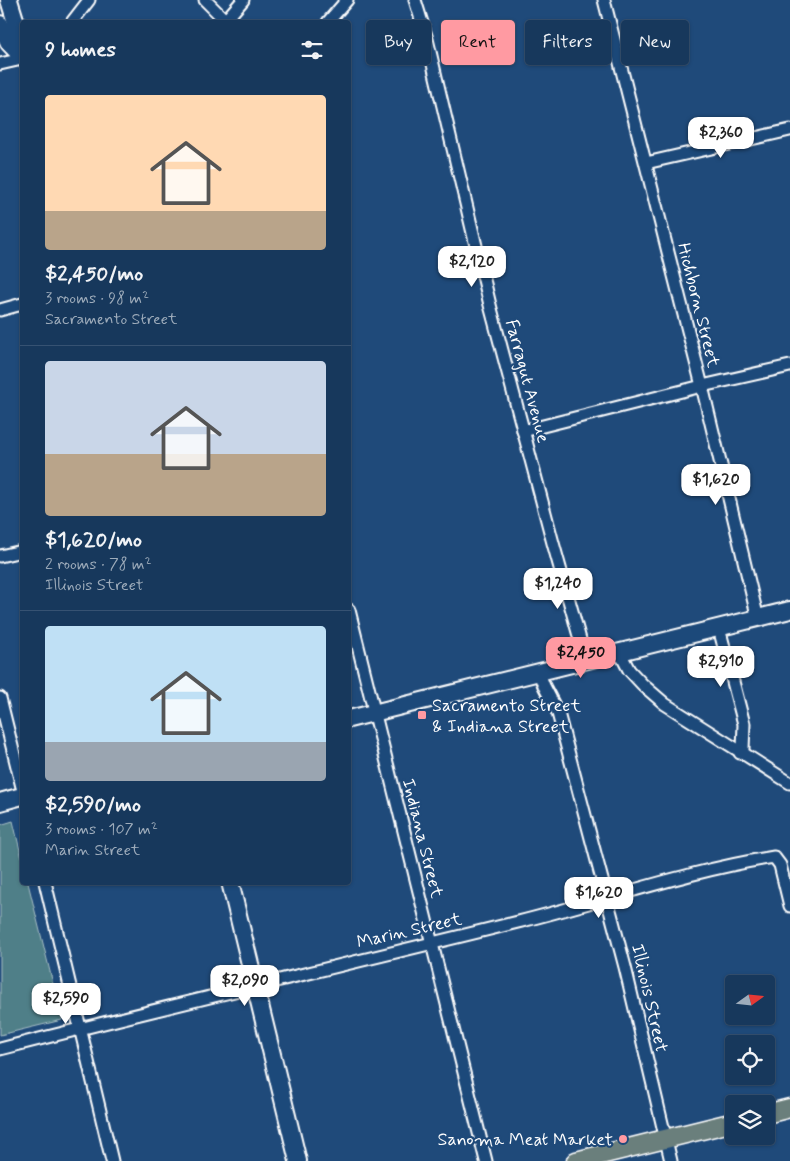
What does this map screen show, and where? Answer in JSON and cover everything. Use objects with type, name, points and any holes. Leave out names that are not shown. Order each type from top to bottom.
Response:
[{"type":"main road","points":[[9,0],[20,36]]},
{"type":"main road","points":[[0,24],[9,43],[20,56]]},
{"type":"main road","points":[[351,719],[545,671],[584,654],[602,657],[790,610]]},
{"type":"main road","points":[[0,802],[20,797]]},
{"type":"main road","points":[[231,885],[298,1161]]},
{"type":"main road","points":[[775,1112],[790,1108]]},
{"type":"main road","points":[[576,1161],[725,1124]]},
{"type":"street","points":[[74,20],[89,0]]},
{"type":"street","points":[[205,0],[223,20]]},
{"type":"street","points":[[227,20],[243,0]]},
{"type":"street","points":[[330,20],[347,0]]},
{"type":"street","name":"Farragut Avenue","points":[[415,0],[488,296],[559,567],[584,654]]},
{"type":"street","name":"Hichborn Street","points":[[604,0],[702,386],[758,619]]},
{"type":"street","points":[[0,64],[20,59]]},
{"type":"street","points":[[646,163],[790,130]]},
{"type":"street","points":[[0,310],[20,305]]},
{"type":"street","points":[[523,431],[790,366]]},
{"type":"street","points":[[0,556],[20,551]]},
{"type":"street","name":"Indiana Street","points":[[351,618],[486,1161]]},
{"type":"street","points":[[719,628],[744,724],[743,749],[740,753]]},
{"type":"street","points":[[620,652],[629,670],[665,704],[790,784]]},
{"type":"street","name":"Illinois Street","points":[[545,671],[544,686],[558,713],[625,967],[671,1161]]},
{"type":"street","points":[[0,698],[20,779]]},
{"type":"street","name":"Marin Street","points":[[0,1049],[520,922],[693,874],[774,856],[780,864],[790,906]]},
{"type":"street","points":[[46,885],[112,1161]]},
{"type":"green space","points":[[13,821],[20,851],[20,885],[28,885],[62,1020],[0,1035],[0,825]]},
{"type":"place","name":"Sacramento Street & Indiana Street","points":[[422,715]]},
{"type":"place","name":"Sanoma Meat Market","points":[[623,1139]]}]
